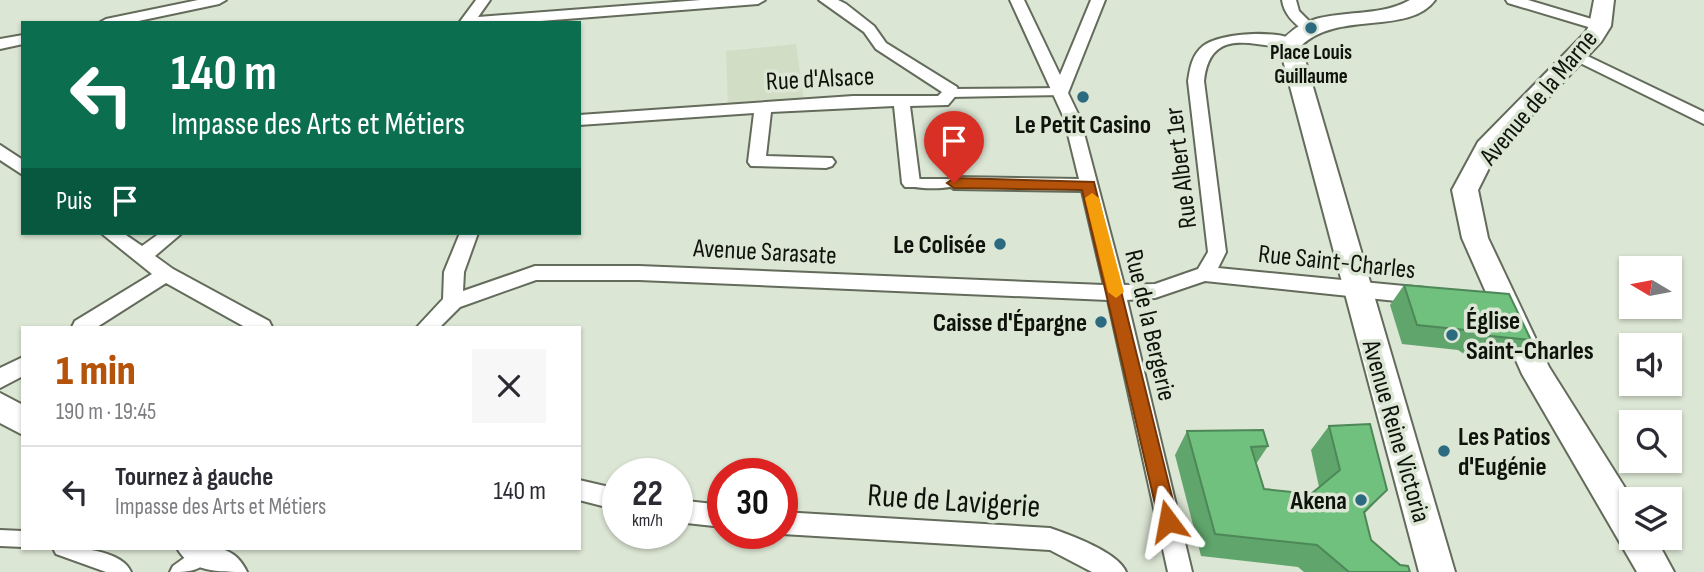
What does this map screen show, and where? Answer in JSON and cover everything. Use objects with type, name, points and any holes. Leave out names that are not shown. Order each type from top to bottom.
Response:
[{"type":"main road","points":[[1291,44],[1298,33],[1309,28],[1330,22],[1402,12],[1425,0]]},
{"type":"main road","name":"Avenue de la Marne","points":[[1602,13],[1577,56],[1487,148],[1465,190],[1492,303],[1619,508]]},
{"type":"main road","name":"Avenue Reine Victoria","points":[[1291,44],[1356,289],[1437,572]]},
{"type":"main road","points":[[0,406],[21,421]]},
{"type":"main road","points":[[1643,550],[1656,572]]},
{"type":"street","points":[[117,21],[219,0]]},
{"type":"street","points":[[468,21],[483,0]]},
{"type":"street","points":[[480,21],[758,0]]},
{"type":"street","points":[[826,0],[841,7],[869,29],[881,46],[949,87],[950,93]]},
{"type":"street","name":"Rue de la Bergerie","points":[[1017,0],[1072,118],[1116,293],[1180,572]]},
{"type":"street","points":[[1061,92],[1098,0]]},
{"type":"street","points":[[1289,0],[1289,6],[1295,16],[1309,28]]},
{"type":"street","points":[[1513,0],[1602,13]]},
{"type":"street","name":"Rue Albert 1er","points":[[1205,274],[1217,252],[1196,81],[1200,59],[1212,47],[1249,37],[1291,44]]},
{"type":"street","points":[[0,44],[21,39]]},
{"type":"street","points":[[1577,56],[1704,119]]},
{"type":"street","name":"Rue d'Alsace","points":[[581,120],[763,107],[901,100],[942,101],[950,93],[1061,92]]},
{"type":"street","points":[[901,100],[911,183],[1088,185]]},
{"type":"street","points":[[763,107],[757,162],[826,162]]},
{"type":"street","points":[[0,151],[21,167]]},
{"type":"street","points":[[113,235],[166,274],[260,326]]},
{"type":"street","points":[[142,256],[170,235]]},
{"type":"street","points":[[453,302],[454,272],[467,235]]},
{"type":"street","name":"Avenue Sarasate","points":[[428,326],[453,302],[535,273],[639,273],[1116,293]]},
{"type":"street","points":[[84,326],[166,274]]},
{"type":"street","points":[[1116,293],[1155,291],[1205,274]]},
{"type":"street","name":"Rue Saint-Charles","points":[[1205,274],[1438,298]]},
{"type":"street","points":[[0,379],[21,366]]},
{"type":"street","points":[[581,491],[602,496]]},
{"type":"street","name":"Rue de Lavigerie","points":[[798,524],[1050,539],[1068,545],[1114,572]]},
{"type":"street","points":[[0,538],[21,539]]},
{"type":"street","points":[[68,550],[109,564],[122,572]]},
{"type":"shaded area","points":[[796,44],[804,101],[728,106],[726,51]]},
{"type":"building","points":[[1404,285],[1509,294],[1531,340],[1417,325]]},
{"type":"building","points":[[1370,424],[1387,490],[1364,512],[1371,540],[1400,565],[1408,566],[1410,572],[1349,572],[1317,545],[1215,534],[1187,431],[1263,430],[1268,446],[1251,447],[1264,489],[1311,494],[1340,470],[1329,426]]},
{"type":"slow traffic","points":[[1092,198],[1116,292]]},
{"type":"place","name":"Place Louis Guillaume","points":[[1311,28]]},
{"type":"place","name":"Le Petit Casino","points":[[1083,97]]},
{"type":"place","name":"Le Colisée","points":[[1000,244]]},
{"type":"place","name":"Caisse d'Épargne","points":[[1101,322]]},
{"type":"place","name":"Église Saint-Charles","points":[[1452,335]]},
{"type":"place","name":"Les Patios d'Eugénie","points":[[1444,451]]},
{"type":"place","name":"Akena","points":[[1361,500]]},
{"type":"route","points":[[954,183],[1088,185],[1116,293],[1168,521]]}]
